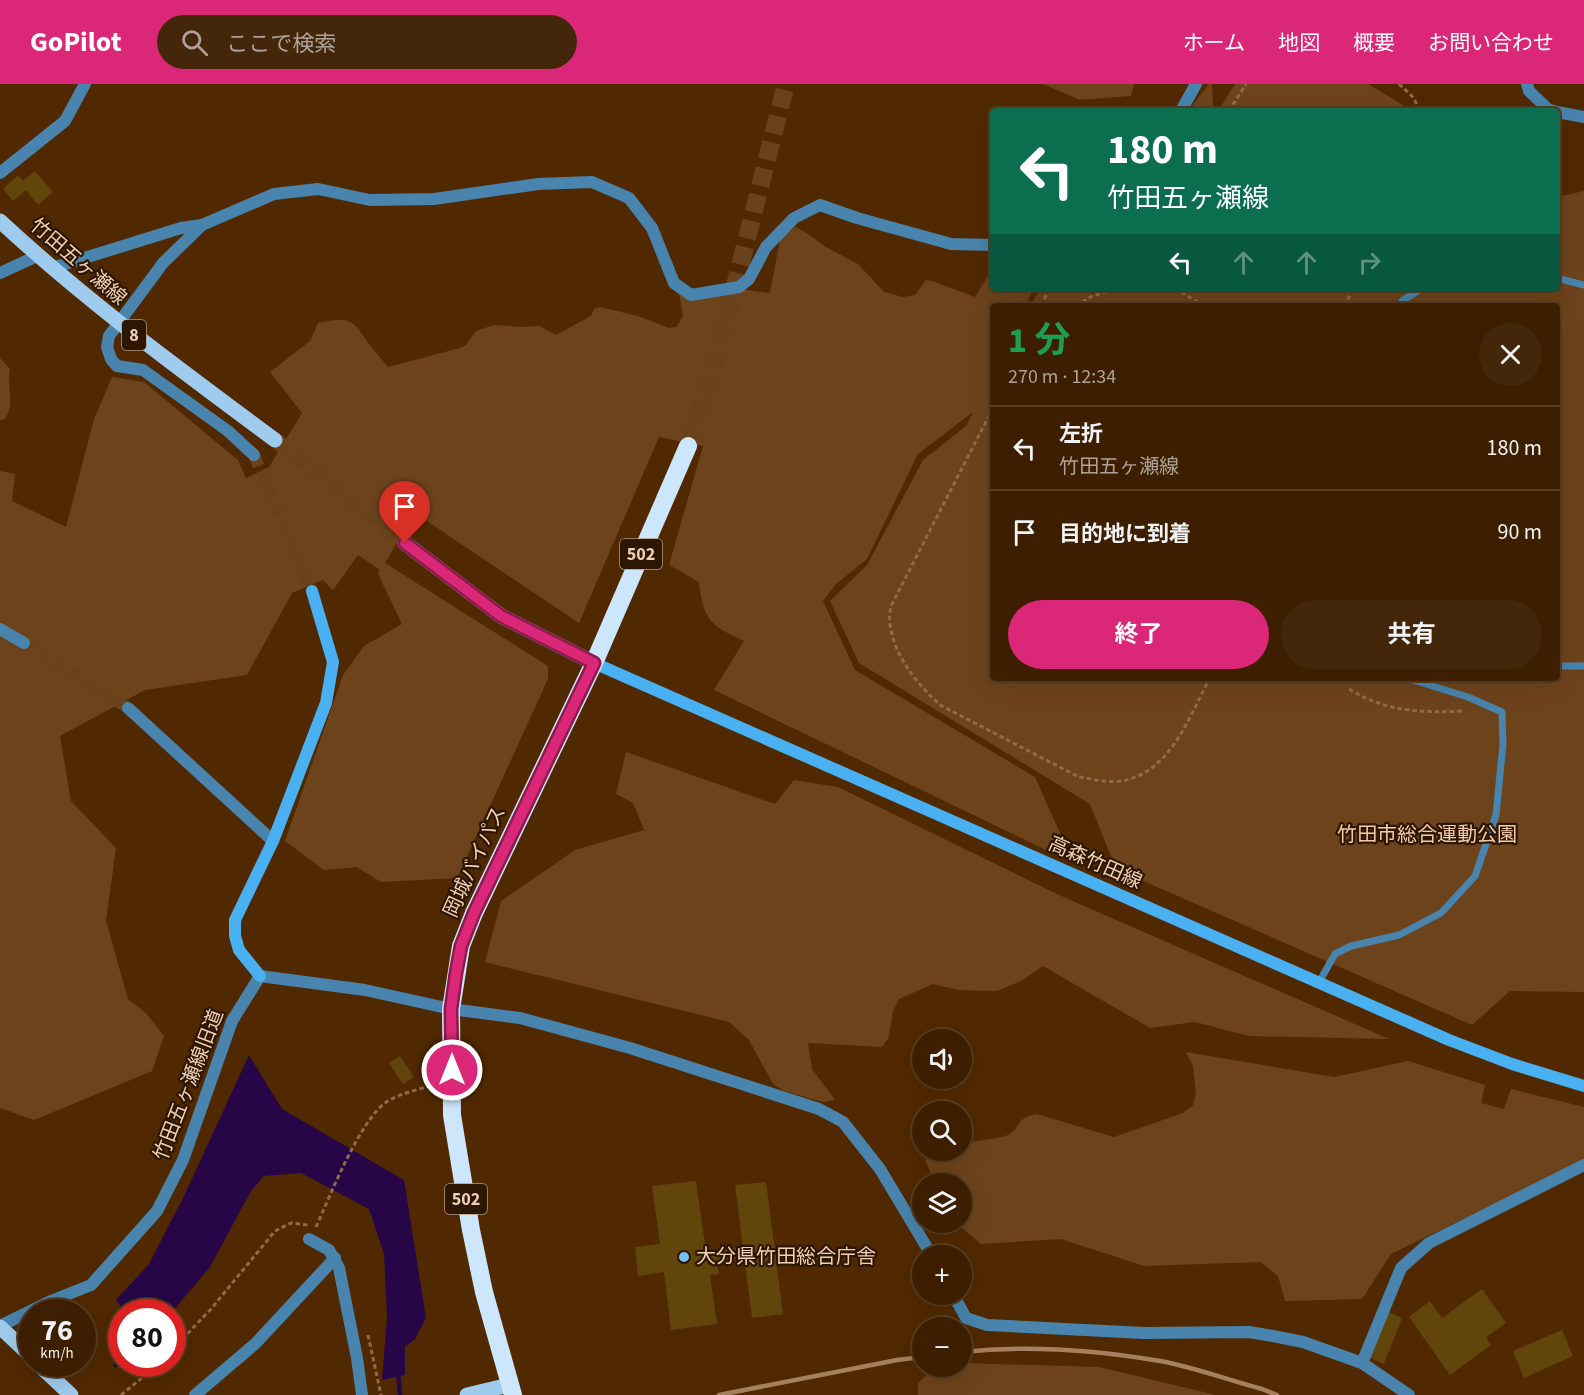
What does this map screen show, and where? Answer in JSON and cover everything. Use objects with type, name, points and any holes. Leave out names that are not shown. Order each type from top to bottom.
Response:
[{"type":"highway","name":"岡城バイパス","points":[[511,1390],[478,1261],[452,1115],[451,1009],[461,946],[474,913],[594,663],[688,446]]},
{"type":"main road","name":"竹田五ヶ瀬線","points":[[0,221],[37,256],[118,323],[275,440]]},
{"type":"main road","points":[[405,543],[501,616],[594,663]]},
{"type":"main road","points":[[260,976],[239,950],[235,936],[235,920],[273,841],[326,703],[333,662],[312,591]]},
{"type":"main road","name":"高森竹田線","points":[[594,663],[1449,1040],[1521,1067],[1584,1086]]},
{"type":"main road","points":[[0,1326],[18,1343]]},
{"type":"main road","points":[[52,1377],[71,1395]]},
{"type":"main road","points":[[467,1395],[511,1390]]},
{"type":"street","points":[[0,174],[65,122],[85,84]]},
{"type":"street","points":[[1183,108],[1196,84]]},
{"type":"street","points":[[1527,84],[1529,91],[1547,108]]},
{"type":"street","points":[[1560,112],[1584,117]]},
{"type":"street","points":[[52,268],[181,228],[202,225],[274,194],[318,189],[370,200],[434,199],[538,184],[592,182],[629,198],[652,228],[674,283],[691,295],[740,287],[749,279],[765,246],[794,218],[820,205],[857,219],[951,244],[990,245]]},
{"type":"street","points":[[202,225],[163,263],[109,336],[107,347],[111,359],[117,366],[143,370],[228,431],[254,455]]},
{"type":"street","points":[[0,273],[37,256]]},
{"type":"street","points":[[0,628],[24,643]]},
{"type":"street","points":[[128,708],[273,841]]},
{"type":"street","points":[[260,976],[365,990],[451,1009],[520,1018],[630,1048],[819,1109],[843,1122],[880,1169],[925,1245]]},
{"type":"street","name":"竹田五ヶ瀬線旧道","points":[[0,1326],[51,1300],[91,1285],[157,1211],[183,1160],[231,1021],[260,976]]},
{"type":"street","points":[[1362,1363],[1401,1268],[1429,1243],[1584,1165]]},
{"type":"street","points":[[309,1239],[322,1244],[335,1258],[339,1268],[362,1395]]},
{"type":"street","points":[[195,1395],[256,1343],[335,1258]]},
{"type":"street","points":[[959,1305],[966,1318],[987,1325],[1144,1333],[1249,1332],[1303,1342],[1362,1363],[1409,1395]]},
{"type":"lane","points":[[1560,279],[1584,285]]},
{"type":"lane","points":[[1401,303],[1417,291]]},
{"type":"lane","points":[[1560,666],[1584,666]]},
{"type":"lane","points":[[1318,984],[1335,954],[1351,946],[1399,935],[1441,913],[1475,876],[1496,815],[1503,744],[1502,711],[1468,697],[1416,681]]},
{"type":"path","points":[[1231,108],[1246,84]]},
{"type":"path","points":[[1399,84],[1412,96],[1419,108]]},
{"type":"path","points":[[1081,303],[1108,291]]},
{"type":"path","points":[[1179,291],[1199,303]]},
{"type":"path","points":[[990,414],[891,606],[889,624],[899,653],[925,691],[940,705],[1079,777],[1102,781],[1122,781],[1144,772],[1163,759],[1175,742],[1208,681]]},
{"type":"path","points":[[1349,689],[1362,697],[1392,708],[1421,712],[1464,711]]},
{"type":"path","points":[[316,1227],[372,1116],[388,1101],[432,1085]]},
{"type":"path","points":[[121,1395],[143,1377]]},
{"type":"green space","points":[[1043,84],[1134,84],[1131,96],[1080,100]]},
{"type":"green space","points":[[1209,84],[1212,84],[1213,108],[1190,108]]},
{"type":"green space","points":[[1235,84],[1368,84],[1408,108],[1220,108]]},
{"type":"green space","name":"竹田市総合運動公園","points":[[1584,191],[1584,992],[1510,991],[1472,1025],[1116,869],[1090,804],[859,663],[830,601],[867,565],[923,460],[966,426],[973,412],[918,454],[867,559],[835,585],[823,601],[855,670],[1035,777],[1060,833],[1046,850],[714,690],[744,641],[716,626],[711,620],[703,605],[699,582],[669,565],[703,446],[659,437],[579,623],[415,513],[385,563],[548,666],[548,679],[457,878],[381,882],[357,867],[324,870],[285,841],[343,675],[364,646],[402,624],[378,574],[380,570],[358,555],[333,590],[323,580],[292,593],[247,675],[145,690],[60,736],[71,801],[116,848],[106,921],[128,999],[146,1013],[164,1036],[152,1071],[34,1120],[0,1108],[0,471],[15,474],[12,501],[66,527],[94,419],[112,377],[144,382],[238,460],[246,478],[269,467],[302,413],[270,372],[310,341],[318,323],[338,320],[350,322],[388,367],[460,348],[466,345],[476,331],[494,325],[539,326],[556,335],[591,316],[594,309],[600,307],[638,316],[669,328],[676,327],[683,317],[679,292],[732,288],[770,293],[780,239],[795,227],[858,264],[884,292],[903,297],[915,295],[926,280],[975,297],[990,273],[990,291],[1032,291],[1027,303],[990,303],[990,681],[1560,681],[1560,303],[1032,303],[1040,291],[1560,291],[1560,196]]},
{"type":"green space","points":[[0,358],[10,369],[10,407],[5,419],[0,420]]},
{"type":"green space","points":[[626,752],[775,804],[794,780],[838,787],[1059,895],[1389,1039],[1249,1036],[1195,1022],[1150,1028],[1043,966],[1021,981],[997,991],[958,990],[933,984],[899,999],[893,1011],[889,1037],[882,1047],[808,1043],[812,1069],[835,1100],[823,1102],[784,1091],[773,1084],[749,1040],[729,1022],[485,962],[501,901],[575,850],[644,830],[633,803],[616,794]]},
{"type":"green space","points":[[1186,1052],[1334,1077],[1408,1061],[1485,1085],[1481,1103],[1504,1109],[1511,1089],[1584,1107],[1584,1160],[1391,1254],[1362,1299],[1285,1301],[1278,1276],[1261,1262],[1144,1266],[1061,1239],[981,1244],[968,1233],[972,1233],[972,1173],[931,1173],[925,1161],[972,1161],[972,1142],[1008,1135],[1022,1120],[1037,1114],[1114,1137],[1183,1113],[1193,1105],[1196,1094],[1193,1066]]},
{"type":"green space","points":[[972,1363],[1099,1367],[1216,1395],[918,1395],[918,1383],[925,1377],[972,1377]]},
{"type":"shaded area","points":[[249,1055],[282,1109],[404,1180],[426,1318],[415,1339],[405,1347],[405,1375],[382,1380],[387,1317],[384,1254],[369,1209],[301,1173],[264,1176],[251,1191],[210,1267],[183,1299],[117,1299],[149,1264],[184,1196]]},
{"type":"building","points":[[35,171],[53,192],[38,205],[26,190],[13,201],[3,189],[18,175],[23,181]]},
{"type":"building","points":[[400,1056],[414,1077],[403,1084],[389,1063]]},
{"type":"building","points":[[696,1181],[706,1252],[743,1247],[735,1185],[766,1182],[783,1314],[752,1318],[744,1257],[707,1262],[708,1265],[717,1264],[719,1274],[710,1275],[717,1324],[671,1330],[664,1272],[638,1276],[635,1247],[660,1244],[652,1186]]},
{"type":"building","points":[[1482,1289],[1506,1323],[1486,1337],[1491,1345],[1450,1375],[1409,1317],[1430,1301],[1442,1318]]},
{"type":"building","points":[[1386,1311],[1402,1318],[1384,1364],[1368,1357]]},
{"type":"building","points":[[1562,1330],[1573,1356],[1524,1378],[1513,1351]]},
{"type":"waterway","points":[[398,1371],[400,1395]]},
{"type":"tunnel","points":[[688,446],[725,325],[786,84]]},
{"type":"tunnel","points":[[275,440],[405,543]]},
{"type":"tunnel","points":[[254,455],[312,591]]},
{"type":"tunnel","points":[[24,643],[128,708]]},
{"type":"railway","points":[[972,1351],[1036,1349],[1086,1351],[1135,1357],[1186,1367],[1277,1395]]},
{"type":"railway","points":[[719,1395],[912,1358]]},
{"type":"place","name":"大分県竹田総合庁舎","points":[[684,1257]]},
{"type":"route","points":[[405,543],[501,616],[594,663],[474,913],[461,946],[451,1009],[452,1070]]}]
